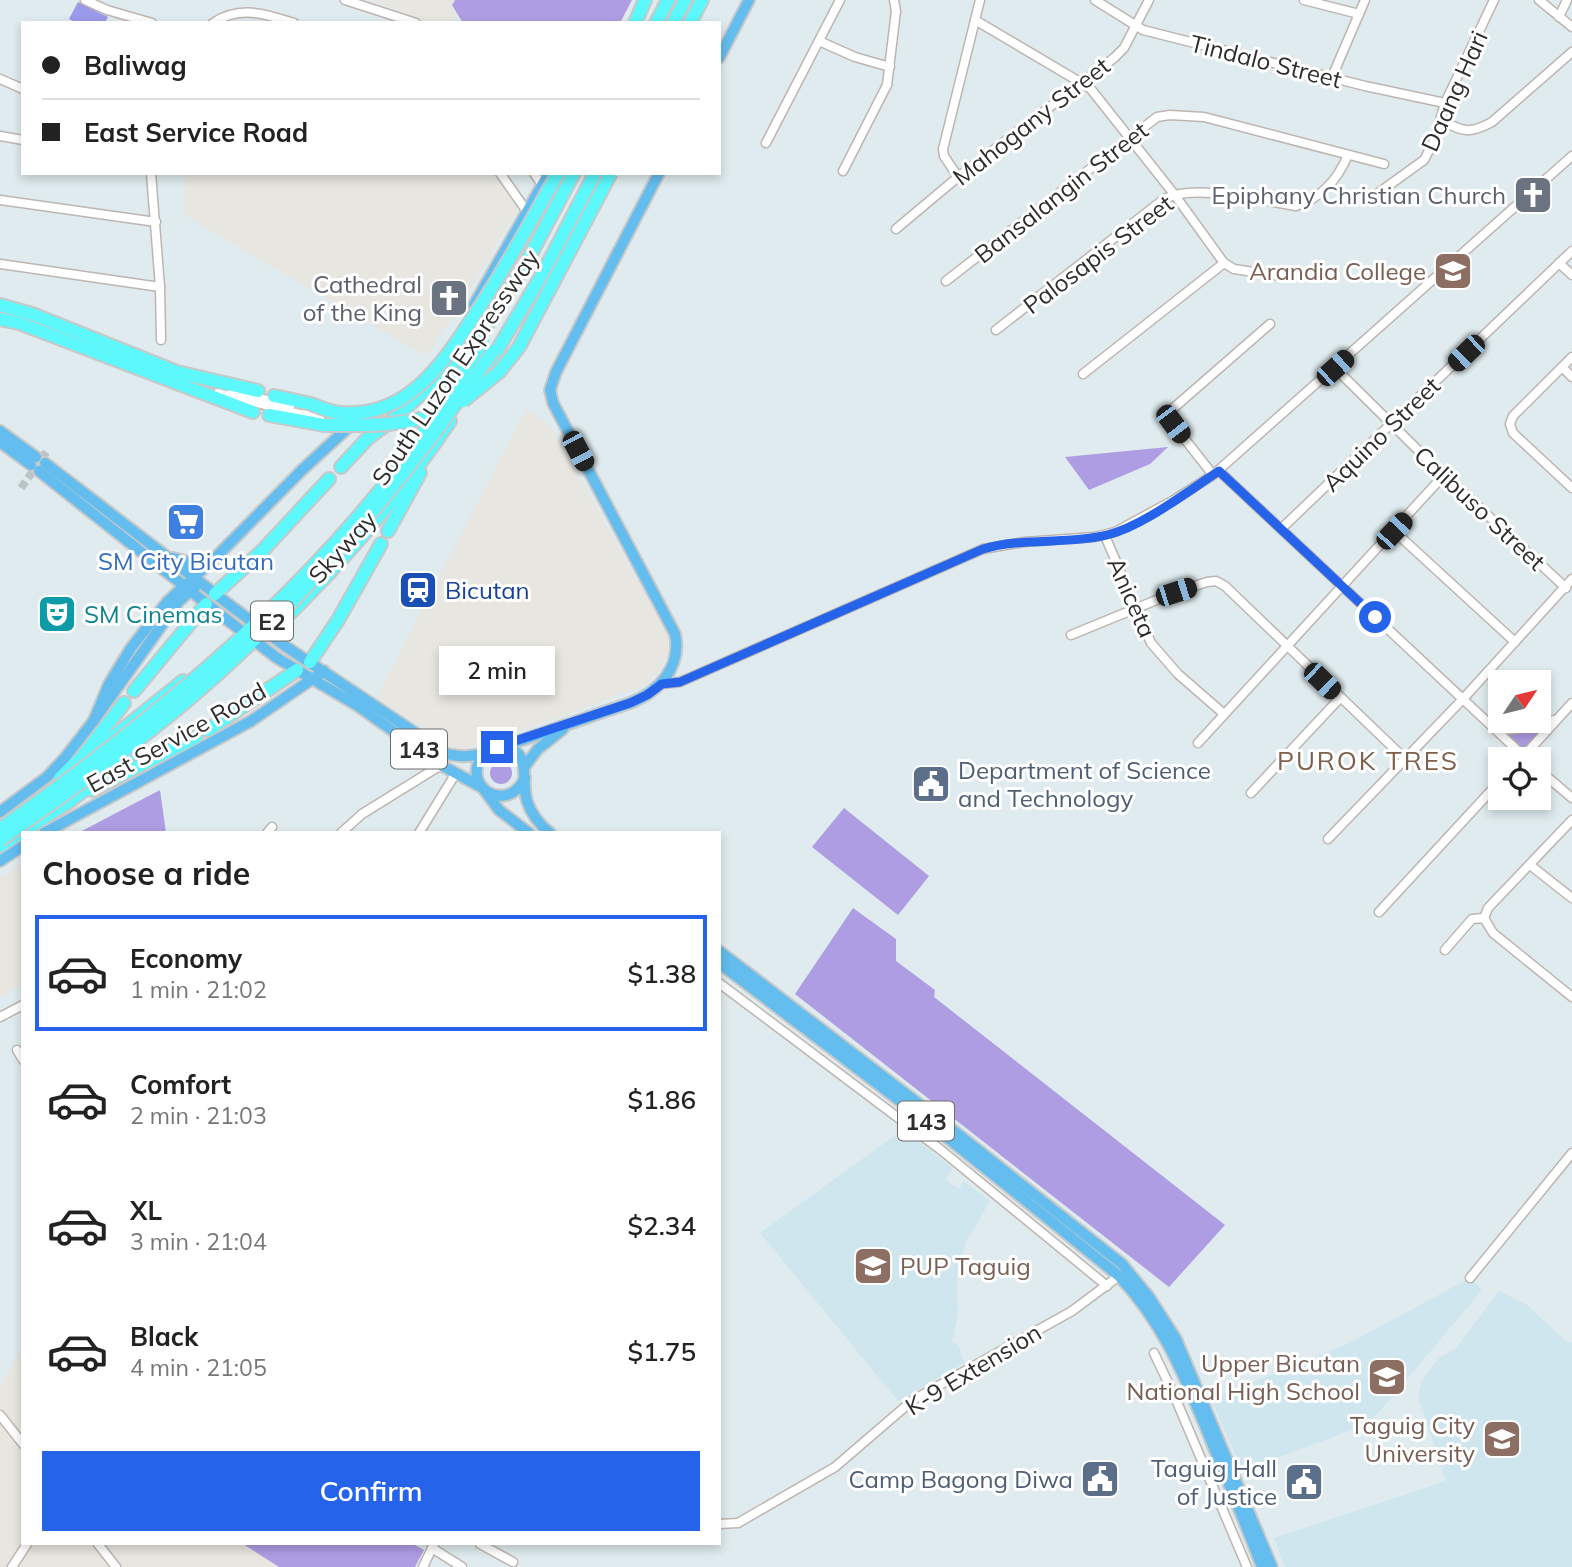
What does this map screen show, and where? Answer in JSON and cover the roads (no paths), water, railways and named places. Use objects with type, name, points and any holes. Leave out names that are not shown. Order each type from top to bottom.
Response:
[{"type":"highway","points":[[634,21],[645,0]]},
{"type":"highway","points":[[655,21],[665,0]]},
{"type":"highway","points":[[672,21],[682,0]]},
{"type":"highway","points":[[691,21],[702,0]]},
{"type":"highway","name":"South Luzon Expressway","points":[[0,822],[200,667],[321,550],[407,449],[526,263],[575,175]]},
{"type":"highway","name":"Skyway","points":[[0,828],[104,752],[204,670],[280,599],[367,505],[410,452],[483,341],[529,265],[575,175]]},
{"type":"highway","name":"South Luzon Expressway","points":[[23,831],[70,801],[215,684],[293,611],[379,515],[438,439],[497,352],[543,273],[592,175]]},
{"type":"highway","name":"Skyway","points":[[0,840],[110,762],[212,679],[287,607],[375,511],[439,429],[493,351],[592,175]]},
{"type":"highway","points":[[269,415],[324,425],[374,425],[425,418],[461,403],[499,372],[519,347],[610,175]]},
{"type":"highway","points":[[274,396],[339,413],[357,413],[396,401],[425,383],[447,355],[516,250],[550,176]]},
{"type":"highway","points":[[0,307],[32,314],[177,372],[258,391]]},
{"type":"highway","points":[[0,317],[253,412]]},
{"type":"highway","points":[[341,467],[368,438],[395,418],[478,339]]},
{"type":"highway","points":[[388,531],[438,439]]},
{"type":"highway","points":[[134,691],[210,599],[264,549],[329,479]]},
{"type":"highway","points":[[310,662],[331,632],[381,544]]},
{"type":"highway","points":[[208,730],[297,670]]},
{"type":"highway","points":[[60,778],[83,756],[124,703]]},
{"type":"highway","points":[[70,801],[196,737]]},
{"type":"highway","name":"South Luzon Expressway","points":[[0,846],[21,832]]},
{"type":"main road","points":[[721,54],[749,0]]},
{"type":"main road","points":[[497,747],[640,699],[662,684],[676,653],[675,634],[553,403],[550,390],[556,372],[658,175]]},
{"type":"main road","points":[[196,581],[215,558],[302,470],[358,419],[409,389],[436,362],[487,284],[550,176]]},
{"type":"main road","points":[[0,431],[38,464],[186,589],[210,599],[235,609],[310,662],[297,670],[278,658],[226,619],[210,599],[196,581],[161,553],[38,464],[0,442]]},
{"type":"main road","points":[[0,812],[47,777],[94,720],[103,694],[131,648],[167,602],[196,581],[248,535],[267,507]]},
{"type":"main road","points":[[161,553],[192,563],[215,558]]},
{"type":"main road","name":"143","points":[[310,662],[447,754],[470,757],[497,747]]},
{"type":"main road","name":"143","points":[[297,670],[358,706],[440,765],[484,790]]},
{"type":"main road","name":"East Service Road","points":[[48,831],[251,721],[324,671]]},
{"type":"main road","points":[[525,766],[544,743],[570,724]]},
{"type":"main road","points":[[497,747],[514,750],[521,757],[525,766],[526,798],[537,821],[548,831]]},
{"type":"main road","name":"143","points":[[484,753],[476,767],[476,776],[499,810],[526,831]]},
{"type":"main road","points":[[484,790],[499,796],[508,796],[521,786],[524,778]]},
{"type":"main road","points":[[0,861],[21,847]]},
{"type":"main road","name":"143","points":[[721,953],[944,1123],[1122,1265],[1138,1281],[1176,1339],[1272,1567]]},
{"type":"main road","name":"143","points":[[721,965],[1035,1207],[1119,1276],[1144,1304],[1169,1343],[1262,1567]]},
{"type":"street","points":[[85,0],[107,10],[145,21]]},
{"type":"street","points":[[345,0],[410,21]]},
{"type":"street","points":[[766,143],[840,0]]},
{"type":"street","points":[[843,172],[883,96],[890,67],[896,11],[894,0]]},
{"type":"street","points":[[958,177],[944,156],[943,149],[980,0]]},
{"type":"street","name":"Tindalo Street","points":[[1095,0],[1143,30],[1445,103]]},
{"type":"street","name":"Mahogany Street","points":[[896,229],[958,177],[1124,48],[1149,0]]},
{"type":"street","points":[[1304,0],[1359,14]]},
{"type":"street","points":[[1332,77],[1365,0]]},
{"type":"street","name":"Daang Hari","points":[[1370,199],[1423,161],[1433,141],[1445,103],[1494,0]]},
{"type":"street","points":[[1539,0],[1572,27]]},
{"type":"street","points":[[1559,17],[1567,0]]},
{"type":"street","points":[[218,21],[242,12],[255,11],[288,21]]},
{"type":"street","points":[[975,20],[1090,88],[1174,194],[1224,263],[1234,269],[1280,276]]},
{"type":"street","points":[[819,41],[855,57],[890,67]]},
{"type":"street","points":[[1440,120],[1461,130],[1477,130],[1492,122],[1572,52]]},
{"type":"street","points":[[0,79],[21,88]]},
{"type":"street","name":"Bansalangin Street","points":[[946,281],[1157,117],[1170,114],[1204,117],[1384,164]]},
{"type":"street","points":[[0,136],[21,140]]},
{"type":"street","name":"Palosapis Street","points":[[996,330],[1174,194],[1192,191],[1296,206],[1307,202],[1332,183],[1348,155]]},
{"type":"street","points":[[662,684],[680,682],[983,549],[1024,542],[1105,536],[1148,516],[1216,473],[1572,156]]},
{"type":"street","points":[[1565,163],[1572,169]]},
{"type":"street","points":[[151,175],[160,287],[161,340]]},
{"type":"street","points":[[501,175],[528,213]]},
{"type":"street","points":[[0,200],[156,222]]},
{"type":"street","name":"Aquino Street","points":[[1281,529],[1572,251]]},
{"type":"street","points":[[1559,262],[1572,275]]},
{"type":"street","points":[[1083,374],[1224,263]]},
{"type":"street","points":[[0,264],[160,287]]},
{"type":"street","points":[[0,307],[16,311],[161,374],[300,409],[358,419]]},
{"type":"street","points":[[0,317],[51,327]]},
{"type":"street","points":[[1270,324],[1169,412],[1173,424],[1216,473],[1281,529],[1488,723]]},
{"type":"street","points":[[1572,357],[1513,416],[1510,424],[1513,433],[1572,488]]},
{"type":"street","points":[[1562,367],[1572,377]]},
{"type":"street","name":"Calibuso Street","points":[[1335,368],[1391,425],[1566,588]]},
{"type":"street","points":[[1198,743],[1444,475]]},
{"type":"street","points":[[1394,531],[1515,642]]},
{"type":"street","name":"Aniceta","points":[[1105,536],[1146,635],[1157,652],[1178,674],[1224,713]]},
{"type":"street","points":[[1328,839],[1462,700],[1572,579]]},
{"type":"street","points":[[1071,635],[1186,588],[1216,581],[1225,586],[1404,758]]},
{"type":"street","points":[[1251,793],[1340,698]]},
{"type":"street","points":[[1533,747],[1572,703]]},
{"type":"street","points":[[1551,720],[1557,719]]},
{"type":"street","points":[[1499,733],[1513,747]]},
{"type":"street","points":[[343,831],[362,814],[440,765]]},
{"type":"street","points":[[420,831],[456,773]]},
{"type":"street","points":[[1551,780],[1572,798]]},
{"type":"street","points":[[1379,912],[1488,794]]},
{"type":"street","points":[[1484,918],[1488,908],[1572,820]]},
{"type":"street","points":[[1530,865],[1572,898]]},
{"type":"street","points":[[1445,950],[1472,919],[1484,918]]},
{"type":"street","points":[[1484,918],[1493,933],[1572,997]]},
{"type":"street","points":[[721,985],[941,1150],[1107,1286]]},
{"type":"street","points":[[0,1017],[21,1007]]},
{"type":"street","points":[[17,1050],[21,1057]]},
{"type":"street","points":[[1470,1278],[1572,1153]]},
{"type":"street","points":[[1026,1219],[1035,1207]]},
{"type":"street","name":"K-9 Extension","points":[[721,1524],[738,1523],[835,1467],[913,1400],[1072,1311],[1119,1276]]},
{"type":"street","points":[[1154,1353],[1247,1567]]},
{"type":"street","points":[[0,1415],[21,1441]]},
{"type":"street","points":[[12,1567],[26,1545]]},
{"type":"street","points":[[99,1545],[116,1567]]},
{"type":"street","points":[[482,1545],[513,1562]]},
{"type":"street","points":[[423,1567],[433,1546],[462,1567]]},
{"type":"tunnel","points":[[21,488],[47,451]]},
{"type":"place","name":"Epiphany Christian Church","points":[[1533,195]]},
{"type":"place","name":"Arandia College","points":[[1453,271]]},
{"type":"place","name":"Cathedral of the King","points":[[449,298]]},
{"type":"place","name":"SM City Bicutan","points":[[186,522]]},
{"type":"place","name":"Bicutan","points":[[418,590]]},
{"type":"place","name":"SM Cinemas","points":[[57,614]]},
{"type":"place","name":"Department of Science and Technology","points":[[931,784]]},
{"type":"place","name":"PUP Taguig","points":[[873,1266]]},
{"type":"place","name":"Upper Bicutan National High School","points":[[1387,1377]]},
{"type":"place","name":"Taguig City University","points":[[1502,1439]]},
{"type":"place","name":"Camp Bagong Diwa","points":[[1100,1479]]},
{"type":"place","name":"Taguig Hall of Justice","points":[[1304,1482]]},
{"type":"district","name":"PUROK TRES","points":[[1368,760]]}]
